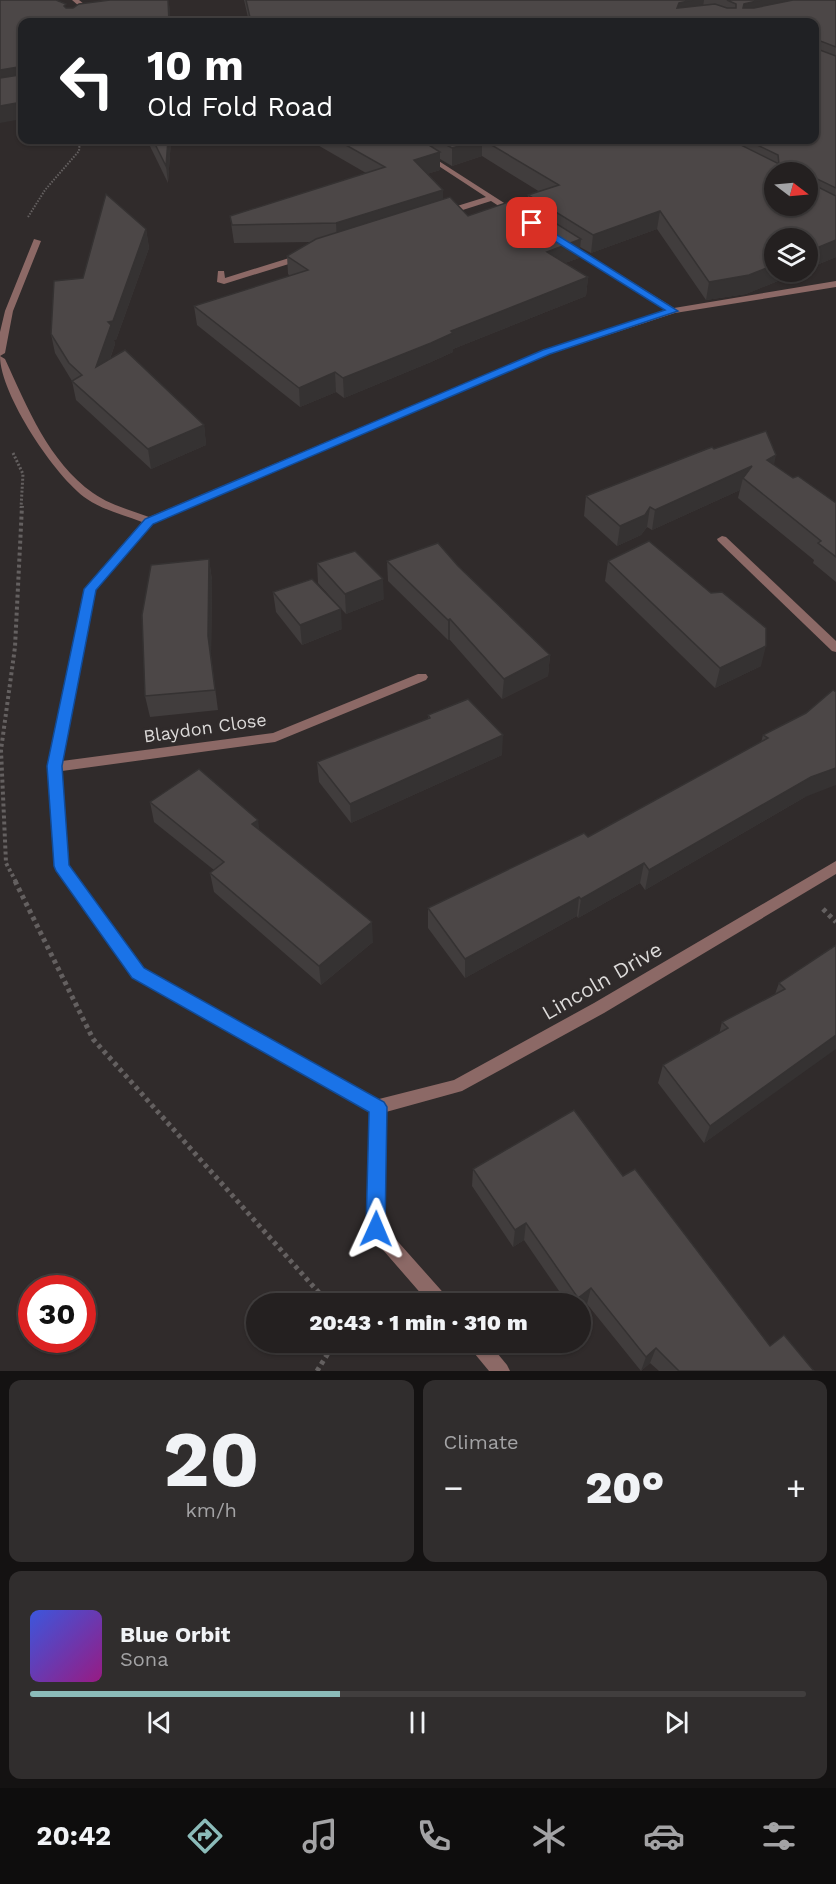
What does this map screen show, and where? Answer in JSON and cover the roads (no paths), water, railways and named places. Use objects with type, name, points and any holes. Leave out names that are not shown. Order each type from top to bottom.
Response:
[{"type":"street","points":[[75,0],[88,11]]},
{"type":"street","points":[[81,15],[104,5]]},
{"type":"street","points":[[408,144],[522,217]]},
{"type":"street","points":[[435,215],[492,198]]},
{"type":"street","points":[[0,353],[9,311],[37,241]]},
{"type":"street","points":[[562,242],[673,311]]},
{"type":"street","points":[[221,273],[221,282],[311,254]]},
{"type":"street","points":[[431,1293],[376,1229],[378,1107],[138,973],[62,866],[55,766],[90,589],[149,521],[547,352],[673,311],[836,284]]},
{"type":"street","points":[[0,359],[15,392],[57,466],[90,496],[149,521]]},
{"type":"street","points":[[722,539],[836,648]]},
{"type":"street","name":"Blaydon Close","points":[[55,766],[275,737],[422,677]]},
{"type":"street","name":"Lincoln Drive","points":[[378,1107],[457,1086],[599,1008],[836,867]]},
{"type":"street","points":[[485,1353],[501,1371]]}]
